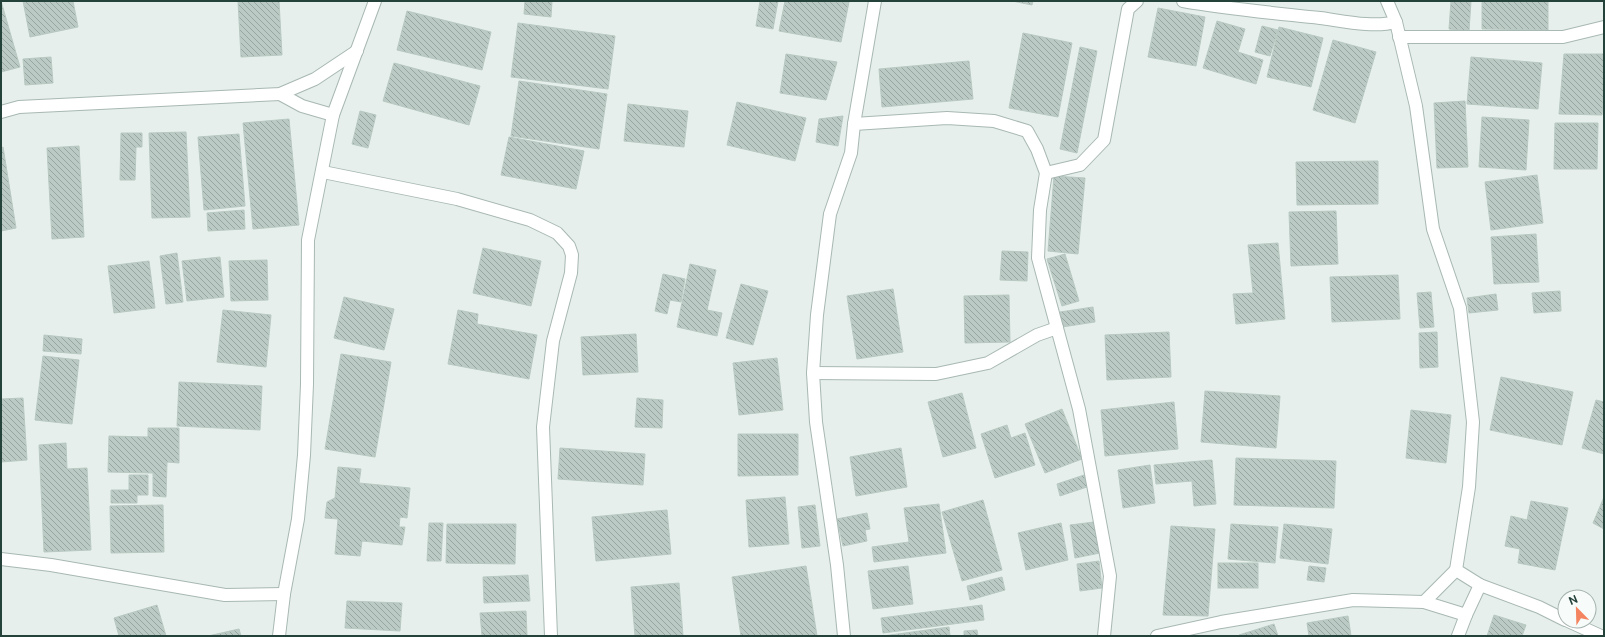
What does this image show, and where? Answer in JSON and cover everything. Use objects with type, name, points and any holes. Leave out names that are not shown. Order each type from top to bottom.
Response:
[{"type":"street","points":[[279,636],[284,594],[298,519],[304,455],[307,384],[308,240],[334,115],[375,1]]},
{"type":"street","points":[[844,636],[837,565],[816,422],[813,372],[817,315],[830,214],[852,153],[854,124],[875,1]]},
{"type":"street","points":[[1046,173],[1080,165],[1104,140],[1128,9],[1137,1]]},
{"type":"street","points":[[1183,1],[1215,7],[1339,21],[1385,25],[1396,22]]},
{"type":"street","points":[[1387,1],[1396,22],[1416,106],[1433,229],[1460,308],[1473,422],[1469,488],[1456,570],[1424,602]]},
{"type":"street","points":[[1399,37],[1563,37],[1604,27]]},
{"type":"street","points":[[1,112],[19,107],[280,94],[315,79],[357,52]]},
{"type":"street","points":[[280,94],[302,106],[334,115]]},
{"type":"street","points":[[854,124],[947,118],[994,121],[1028,132],[1037,148],[1046,173],[1040,210],[1038,258],[1080,409],[1110,576],[1104,636]]},
{"type":"street","points":[[323,172],[457,199],[530,220],[557,232],[569,246],[572,255],[571,273],[553,341],[543,427],[551,636]]},
{"type":"street","points":[[813,372],[936,374],[988,363],[1037,335],[1057,328]]},
{"type":"street","points":[[1,559],[51,565],[225,595],[284,594]]},
{"type":"street","points":[[1456,570],[1480,586],[1557,616]]},
{"type":"street","points":[[1458,636],[1480,586]]},
{"type":"street","points":[[1158,636],[1220,622],[1352,600],[1424,602],[1466,615]]},
{"type":"street","points":[[1586,629],[1601,636]]},
{"type":"building","points":[[1,1],[20,67],[1,72]]},
{"type":"building","points":[[23,1],[73,1],[78,27],[30,37]]},
{"type":"building","points":[[238,1],[279,1],[282,55],[241,57]]},
{"type":"building","points":[[525,1],[552,1],[551,17],[524,14]]},
{"type":"building","points":[[760,1],[778,1],[773,29],[756,26]]},
{"type":"building","points":[[785,1],[849,2],[841,42],[779,31]]},
{"type":"building","points":[[1012,1],[1033,1],[1032,5]]},
{"type":"building","points":[[1451,1],[1471,1],[1469,31],[1449,29]]},
{"type":"building","points":[[1482,1],[1548,1],[1548,30],[1482,29]]},
{"type":"building","points":[[1158,8],[1205,17],[1196,66],[1148,57]]},
{"type":"building","points":[[407,11],[491,32],[482,70],[397,50]]},
{"type":"building","points":[[1217,21],[1245,29],[1238,52],[1263,60],[1256,84],[1203,68]]},
{"type":"building","points":[[518,23],[615,36],[608,89],[511,77]]},
{"type":"building","points":[[1262,26],[1278,30],[1270,56],[1255,52]]},
{"type":"building","points":[[1279,27],[1323,38],[1311,87],[1267,77]]},
{"type":"building","points":[[1023,33],[1072,43],[1058,117],[1009,108]]},
{"type":"building","points":[[1333,40],[1376,52],[1355,123],[1313,110]]},
{"type":"building","points":[[1080,47],[1097,51],[1077,153],[1060,149]]},
{"type":"building","points":[[786,54],[837,62],[826,100],[780,93]]},
{"type":"building","points":[[1564,54],[1604,54],[1602,115],[1559,114]]},
{"type":"building","points":[[51,57],[53,83],[25,85],[23,59]]},
{"type":"building","points":[[1471,57],[1542,63],[1538,109],[1467,104]]},
{"type":"building","points":[[969,61],[973,99],[882,107],[879,69]]},
{"type":"building","points":[[394,63],[480,86],[469,125],[383,101]]},
{"type":"building","points":[[519,81],[607,94],[599,149],[511,136]]},
{"type":"building","points":[[1465,101],[1468,167],[1437,168],[1434,103]]},
{"type":"building","points":[[737,102],[806,118],[795,161],[727,145]]},
{"type":"building","points":[[628,104],[688,111],[684,147],[624,141]]},
{"type":"building","points":[[360,111],[376,115],[368,148],[352,144]]},
{"type":"building","points":[[843,116],[838,146],[816,142],[819,119]]},
{"type":"building","points":[[1482,117],[1529,120],[1526,170],[1479,167]]},
{"type":"building","points":[[289,119],[299,225],[253,229],[243,123]]},
{"type":"building","points":[[1555,123],[1598,123],[1597,169],[1554,169]]},
{"type":"building","points":[[186,132],[190,217],[152,218],[149,133]]},
{"type":"building","points":[[121,133],[142,133],[142,147],[136,147],[135,180],[120,180]]},
{"type":"building","points":[[239,134],[245,206],[204,210],[198,137]]},
{"type":"building","points":[[509,137],[584,151],[576,189],[501,175]]},
{"type":"building","points":[[79,146],[84,237],[52,239],[47,148]]},
{"type":"building","points":[[3,147],[16,228],[1,231],[1,148]]},
{"type":"building","points":[[1378,161],[1378,204],[1297,205],[1296,162]]},
{"type":"building","points":[[1537,175],[1543,223],[1491,230],[1485,182]]},
{"type":"building","points":[[1054,176],[1085,178],[1078,254],[1048,251]]},
{"type":"building","points":[[244,210],[245,229],[208,231],[207,213]]},
{"type":"building","points":[[1336,211],[1338,264],[1291,266],[1289,212]]},
{"type":"building","points":[[1536,234],[1539,282],[1494,284],[1491,237]]},
{"type":"building","points":[[1278,243],[1285,319],[1236,324],[1233,294],[1253,293],[1248,245]]},
{"type":"building","points":[[483,248],[541,261],[531,306],[473,293]]},
{"type":"building","points":[[1002,251],[1028,252],[1027,281],[1000,280]]},
{"type":"building","points":[[177,253],[183,302],[166,304],[160,256]]},
{"type":"building","points":[[1065,254],[1079,301],[1062,306],[1047,259]]},
{"type":"building","points":[[220,257],[224,297],[187,301],[182,261]]},
{"type":"building","points":[[267,260],[268,300],[231,301],[229,261]]},
{"type":"building","points":[[149,261],[155,308],[114,313],[108,266]]},
{"type":"building","points":[[690,264],[716,270],[707,310],[722,313],[717,336],[677,327]]},
{"type":"building","points":[[663,274],[685,279],[681,302],[670,300],[667,314],[655,311]]},
{"type":"building","points":[[1398,275],[1400,319],[1332,322],[1330,277]]},
{"type":"building","points":[[741,284],[768,291],[753,345],[726,338]]},
{"type":"building","points":[[893,289],[903,352],[857,359],[847,296]]},
{"type":"building","points":[[1560,291],[1561,311],[1534,313],[1532,293]]},
{"type":"building","points":[[1431,292],[1434,327],[1420,328],[1417,293]]},
{"type":"building","points":[[1496,294],[1498,310],[1469,313],[1467,298]]},
{"type":"building","points":[[1009,295],[1010,342],[965,343],[964,296]]},
{"type":"building","points":[[344,297],[394,309],[384,350],[334,338]]},
{"type":"building","points":[[1093,307],[1095,322],[1062,327],[1060,312]]},
{"type":"building","points":[[223,310],[271,315],[266,367],[217,362]]},
{"type":"building","points":[[458,310],[478,314],[477,324],[537,335],[529,379],[448,364]]},
{"type":"building","points":[[1169,332],[1171,377],[1107,380],[1105,335]]},
{"type":"building","points":[[1437,332],[1438,367],[1420,368],[1419,333]]},
{"type":"building","points":[[636,334],[638,372],[583,375],[581,337]]},
{"type":"building","points":[[44,335],[82,339],[81,354],[43,351]]},
{"type":"building","points":[[341,354],[391,362],[375,457],[325,449]]},
{"type":"building","points":[[43,356],[79,360],[72,424],[35,420]]},
{"type":"building","points":[[777,358],[783,410],[739,415],[733,363]]},
{"type":"building","points":[[1501,377],[1573,392],[1562,445],[1490,430]]},
{"type":"building","points":[[179,382],[262,386],[260,430],[177,426]]},
{"type":"building","points":[[1205,391],[1280,396],[1276,448],[1201,442]]},
{"type":"building","points":[[962,393],[976,448],[943,457],[928,402]]},
{"type":"building","points":[[23,398],[27,460],[1,462],[1,399]]},
{"type":"building","points":[[637,398],[663,400],[662,428],[635,427]]},
{"type":"building","points":[[1596,400],[1604,402],[1604,454],[1582,448]]},
{"type":"building","points":[[1174,402],[1178,449],[1105,456],[1101,410]]},
{"type":"building","points":[[1062,409],[1082,459],[1045,473],[1025,424]]},
{"type":"building","points":[[1411,410],[1451,415],[1446,463],[1406,458]]},
{"type":"building","points":[[1007,425],[1011,438],[1025,433],[1035,465],[995,478],[981,434]]},
{"type":"building","points":[[148,428],[179,428],[179,463],[167,462],[166,497],[153,496],[153,473],[108,472],[109,436],[148,437]]},
{"type":"building","points":[[738,434],[798,434],[798,475],[738,476]]},
{"type":"building","points":[[66,443],[67,469],[87,468],[91,550],[44,552],[39,445]]},
{"type":"building","points":[[560,448],[645,454],[643,485],[558,479]]},
{"type":"building","points":[[901,448],[907,487],[856,496],[850,457]]},
{"type":"building","points":[[1236,458],[1336,461],[1334,508],[1234,505]]},
{"type":"building","points":[[1212,460],[1216,504],[1194,506],[1192,481],[1156,484],[1154,465]]},
{"type":"building","points":[[1150,465],[1155,503],[1123,508],[1118,470]]},
{"type":"building","points":[[338,467],[361,469],[359,483],[410,488],[407,518],[400,517],[399,527],[405,527],[402,545],[362,541],[360,556],[335,554],[338,519],[325,518],[327,502],[335,498]]},
{"type":"building","points":[[129,475],[148,475],[148,495],[137,495],[137,503],[111,503],[111,490],[129,490]]},
{"type":"building","points":[[1084,475],[1087,487],[1060,496],[1057,484]]},
{"type":"building","points":[[785,497],[789,544],[749,547],[746,500]]},
{"type":"building","points":[[1604,497],[1604,529],[1593,523]]},
{"type":"building","points":[[983,500],[1002,570],[962,581],[942,512]]},
{"type":"building","points":[[1531,501],[1568,508],[1555,570],[1518,563],[1520,549],[1505,546],[1511,516],[1527,520]]},
{"type":"building","points":[[939,504],[946,553],[874,562],[872,547],[909,542],[904,508]]},
{"type":"building","points":[[163,505],[164,552],[111,553],[110,506]]},
{"type":"building","points":[[815,505],[820,546],[802,548],[798,507]]},
{"type":"building","points":[[667,510],[671,554],[596,561],[592,517]]},
{"type":"building","points":[[867,513],[870,529],[865,530],[867,541],[843,546],[837,519]]},
{"type":"building","points":[[1094,522],[1100,553],[1075,558],[1070,525]]},
{"type":"building","points":[[429,523],[443,523],[441,561],[427,561]]},
{"type":"building","points":[[1061,523],[1068,560],[1026,570],[1018,533]]},
{"type":"building","points":[[447,524],[516,524],[515,564],[446,563]]},
{"type":"building","points":[[1231,524],[1278,527],[1275,563],[1228,559]]},
{"type":"building","points":[[1284,524],[1332,529],[1328,564],[1280,558]]},
{"type":"building","points":[[1171,526],[1215,529],[1208,616],[1163,615]]},
{"type":"building","points":[[1099,561],[1102,588],[1080,591],[1077,564]]},
{"type":"building","points":[[1218,563],[1258,563],[1258,588],[1218,588]]},
{"type":"building","points":[[806,566],[817,636],[741,636],[732,577]]},
{"type":"building","points":[[908,566],[913,604],[873,609],[868,571]]},
{"type":"building","points":[[1309,566],[1326,568],[1324,582],[1307,580]]},
{"type":"building","points":[[528,575],[530,601],[484,603],[483,577]]},
{"type":"building","points":[[1002,577],[1005,590],[970,600],[967,586]]},
{"type":"building","points":[[679,583],[683,636],[635,636],[631,587]]},
{"type":"building","points":[[347,601],[402,603],[400,631],[345,628]]},
{"type":"building","points":[[157,605],[166,636],[119,636],[114,618]]},
{"type":"building","points":[[982,605],[984,620],[883,633],[881,618]]},
{"type":"building","points":[[526,611],[527,636],[482,636],[480,613]]},
{"type":"building","points":[[1494,615],[1526,625],[1522,636],[1487,636]]},
{"type":"building","points":[[1348,616],[1351,636],[1309,636],[1307,623]]},
{"type":"building","points":[[1274,624],[1278,636],[1239,636],[1239,635]]},
{"type":"building","points":[[949,627],[950,636],[883,636]]},
{"type":"building","points":[[239,629],[241,636],[208,636]]},
{"type":"building","points":[[977,630],[978,636],[964,636],[964,631]]}]
